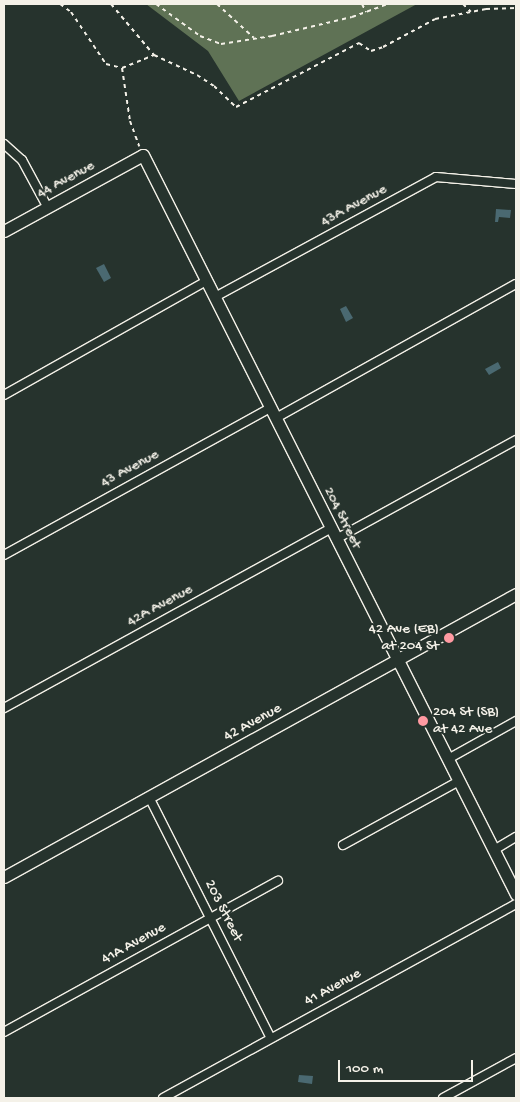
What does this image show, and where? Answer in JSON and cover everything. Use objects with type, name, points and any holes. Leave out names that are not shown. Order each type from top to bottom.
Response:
[{"type":"street","points":[[4,144],[22,160],[48,208]]},
{"type":"street","name":"44 Avenue","points":[[4,231],[143,155]]},
{"type":"street","name":"204 Street","points":[[143,155],[516,894]]},
{"type":"street","name":"43A Avenue","points":[[215,298],[436,177],[516,184]]},
{"type":"street","points":[[4,395],[206,281]]},
{"type":"street","name":"43 Avenue","points":[[4,555],[516,284]]},
{"type":"street","points":[[336,539],[516,440]]},
{"type":"street","name":"42A Avenue","points":[[4,708],[330,528]]},
{"type":"street","name":"42 Avenue","points":[[4,877],[516,594]]},
{"type":"street","points":[[448,758],[516,721]]},
{"type":"street","points":[[343,844],[459,781]]},
{"type":"street","name":"203 Street","points":[[149,797],[271,1038]]},
{"type":"street","points":[[494,850],[516,837]]},
{"type":"street","name":"41A Avenue","points":[[4,1032],[278,881]]},
{"type":"street","name":"41 Avenue","points":[[163,1098],[516,904]]},
{"type":"street","points":[[442,1098],[516,1058]]},
{"type":"path","points":[[60,4],[71,12],[106,64],[122,68],[154,55]]},
{"type":"path","points":[[111,4],[154,55],[197,75],[214,86],[236,107],[359,43],[371,51],[384,47],[435,19],[472,12],[516,8]]},
{"type":"path","points":[[156,4],[200,36],[221,44],[255,39],[366,12],[387,4]]},
{"type":"path","points":[[217,4],[255,39]]},
{"type":"path","points":[[362,4],[366,12]]},
{"type":"path","points":[[463,4],[472,12]]},
{"type":"path","points":[[122,68],[130,121],[143,155]]},
{"type":"green space","points":[[146,4],[417,4],[239,101],[208,51]]},
{"type":"water","points":[[496,209],[511,210],[510,218],[499,217],[498,222],[495,222]]},
{"type":"water","points":[[104,264],[111,278],[104,282],[96,268]]},
{"type":"water","points":[[346,306],[353,318],[346,322],[340,309]]},
{"type":"water","points":[[498,362],[501,368],[489,375],[485,369]]},
{"type":"water","points":[[299,1075],[313,1076],[312,1084],[298,1082]]},
{"type":"place","name":"42 Ave (EB) at 204 St","points":[[449,638]]},
{"type":"place","name":"204 St (SB) at 42 Ave","points":[[423,721]]}]
